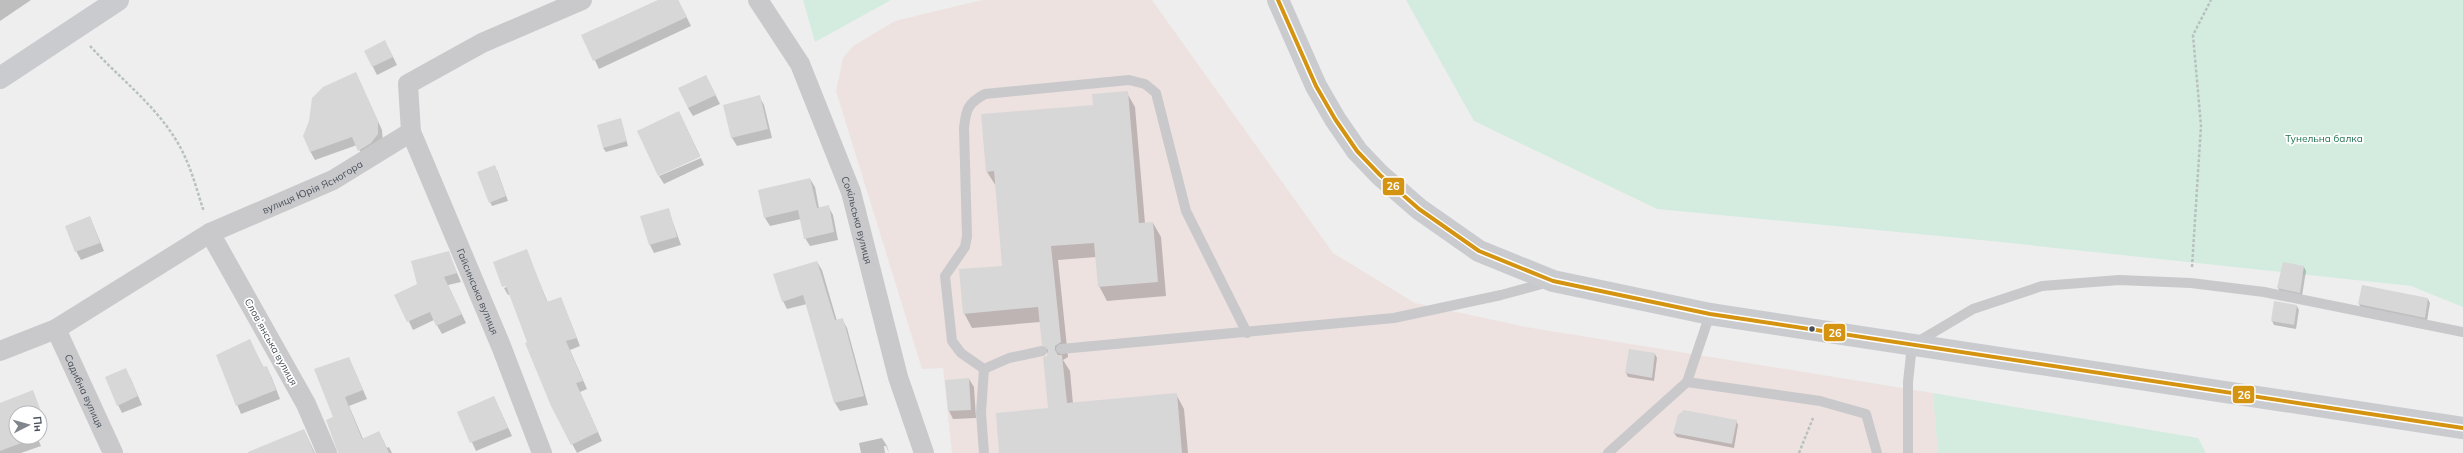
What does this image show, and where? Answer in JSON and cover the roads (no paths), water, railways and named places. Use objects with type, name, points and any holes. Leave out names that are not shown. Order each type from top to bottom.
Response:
[{"type":"main road","points":[[1278,0],[1316,86],[1335,119],[1357,151],[1380,175],[1419,209],[1479,251],[1553,281],[1710,314],[2463,428]]},
{"type":"main road","points":[[0,78],[111,2]]},
{"type":"street","points":[[411,132],[408,84],[482,42],[582,0]]},
{"type":"street","name":"Сокільська вулиця","points":[[758,0],[800,64],[851,192],[898,377],[924,453]]},
{"type":"street","name":"вулиця Юрія Ясногора","points":[[0,351],[56,330],[210,234],[333,180],[411,132]]},
{"type":"street","name":"Гайсинська вулиця","points":[[411,132],[501,346],[542,453]]},
{"type":"street","name":"Словʼянська вулиця","points":[[210,234],[306,404],[328,453]]},
{"type":"street","name":"Садибна вулиця","points":[[56,330],[113,453]]},
{"type":"lane","points":[[984,369],[962,353],[952,341],[945,276],[965,247],[967,236],[964,128],[966,111],[974,100],[985,94],[1129,80],[1145,84],[1156,93],[1186,211],[1247,333]]},
{"type":"lane","points":[[1908,453],[1908,382],[1912,344],[1973,309],[2042,286],[2119,280],[2191,282],[2264,292],[2463,332]]},
{"type":"lane","points":[[1061,349],[1247,333],[1394,318],[1501,295],[1553,281]]},
{"type":"lane","points":[[1608,453],[1687,382],[1710,314]]},
{"type":"lane","points":[[984,369],[1009,358],[1042,351]]},
{"type":"lane","points":[[984,369],[981,413],[984,453]]},
{"type":"lane","points":[[1687,382],[1820,401],[1866,414],[1877,453]]},
{"type":"park label","name":"Тунельна балка","points":[[2324,138]]}]
